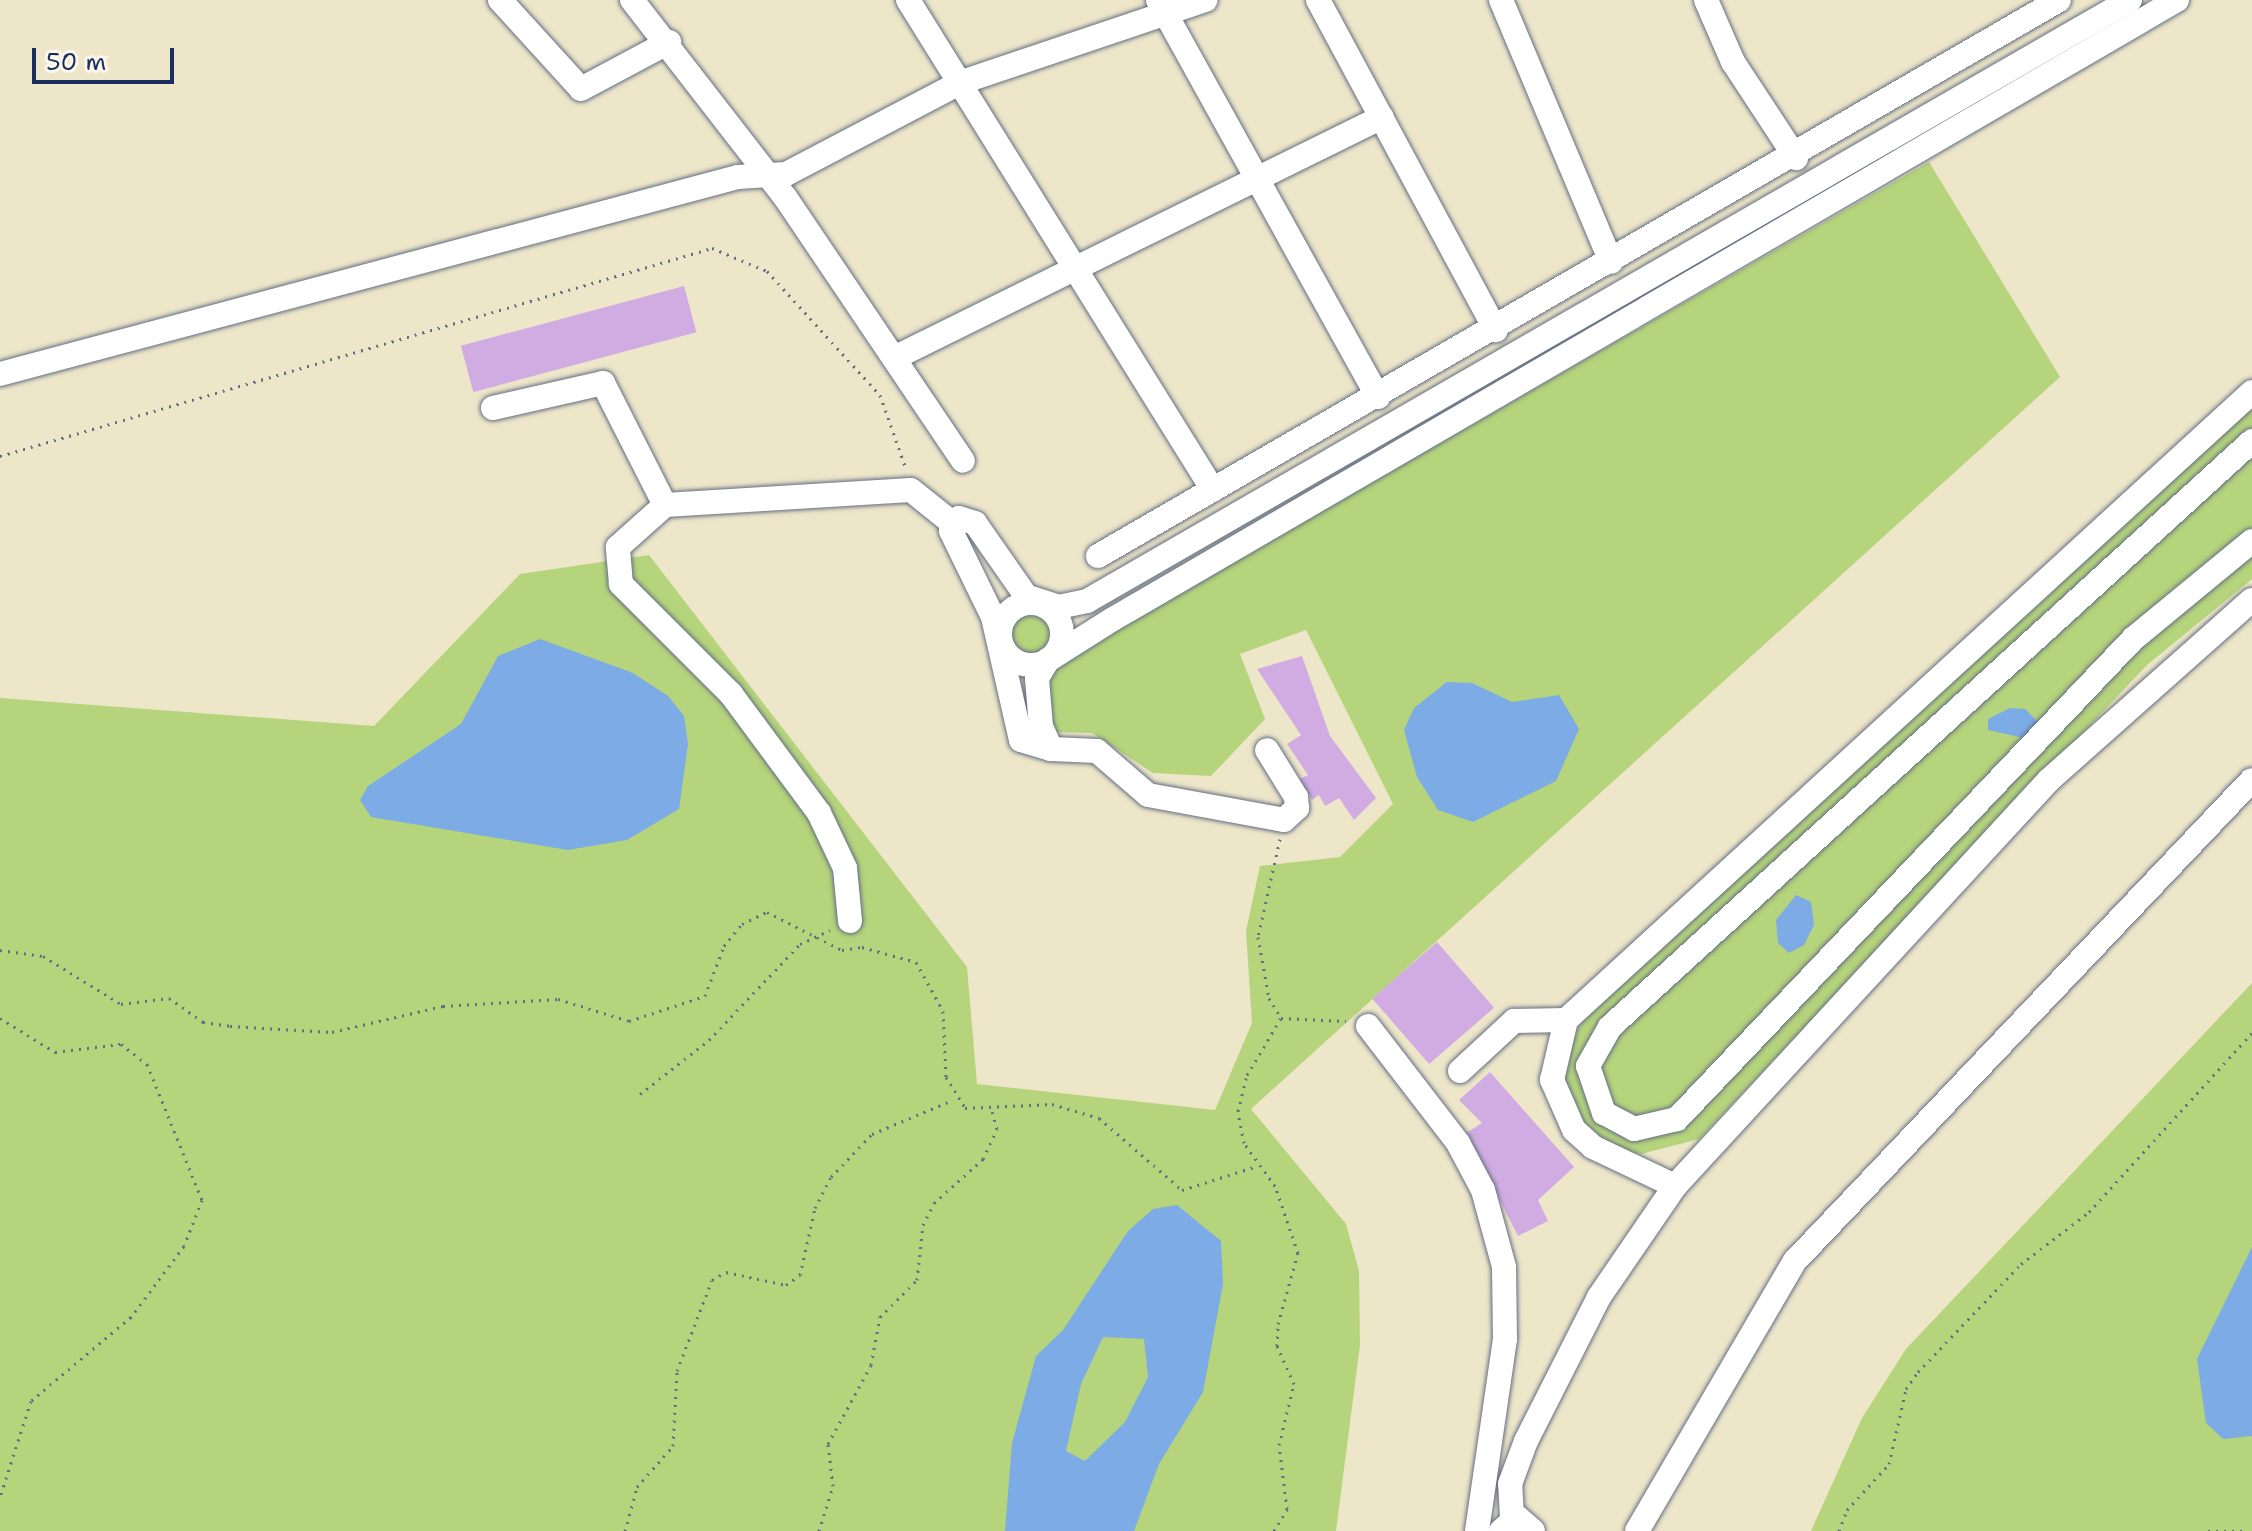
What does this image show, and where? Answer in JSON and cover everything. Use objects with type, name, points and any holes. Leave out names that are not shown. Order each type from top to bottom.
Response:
[{"type":"street","points":[[500,0],[581,89],[669,42]]},
{"type":"street","points":[[632,0],[669,42],[767,173],[963,461]]},
{"type":"street","points":[[908,0],[1076,264],[1213,490]]},
{"type":"street","points":[[0,374],[767,173],[803,168],[959,83],[1162,8],[1205,0]]},
{"type":"street","points":[[1318,0],[1496,330]]},
{"type":"street","points":[[1501,0],[1611,262]]},
{"type":"street","points":[[1706,0],[1733,62],[1796,158]]},
{"type":"street","points":[[1000,639],[1010,611],[1040,604],[1071,605],[1100,595],[2130,0]]},
{"type":"street","points":[[1000,639],[1019,663],[1048,660],[2177,0]]},
{"type":"street","points":[[1098,556],[1796,158],[2047,3]]},
{"type":"street","points":[[1162,8],[1257,174],[1378,397]]},
{"type":"street","points":[[894,358],[1257,174],[1382,117]]},
{"type":"street","points":[[493,408],[603,383],[665,505]]},
{"type":"street","points":[[1675,1186],[1593,1147],[1574,1130],[1552,1080],[1566,1020],[2252,392]]},
{"type":"street","points":[[2252,441],[1603,1034],[1588,1066],[1604,1113],[1634,1129],[1677,1119],[2133,639],[2252,541]]},
{"type":"street","points":[[850,921],[845,868],[819,813],[731,694],[621,584],[618,547],[665,505],[911,490],[952,523],[1000,639],[1014,730],[1027,747],[1097,751],[1148,795],[1284,820],[1297,808],[1296,797],[1267,750]]},
{"type":"street","points":[[952,523],[967,517],[975,523],[1015,585],[1056,616],[1062,634],[1036,688],[1051,749]]},
{"type":"street","points":[[1533,1531],[1527,1520],[1506,1524],[1510,1484],[1526,1441],[1599,1297],[1675,1186],[2049,780],[2252,600]]},
{"type":"street","points":[[1637,1531],[1795,1261],[2252,780]]},
{"type":"street","points":[[1460,1071],[1514,1021],[1566,1020]]},
{"type":"street","points":[[1362,1022],[1458,1143],[1483,1190],[1504,1267],[1505,1339],[1477,1531]]},
{"type":"path","points":[[0,456],[712,248],[767,271],[880,395],[911,490]]},
{"type":"path","points":[[1281,1018],[1263,976],[1258,937],[1284,820]]},
{"type":"path","points":[[0,950],[43,956],[121,1004],[169,998],[203,1022],[332,1032],[443,1006],[558,999],[629,1021],[705,996],[724,946],[742,924],[767,912],[819,935],[842,950],[862,947],[916,962],[943,1011],[946,1077],[955,1100]]},
{"type":"path","points":[[640,1094],[709,1040],[800,944],[850,921]]},
{"type":"path","points":[[0,1018],[55,1052],[121,1044],[147,1064],[202,1200],[184,1246],[131,1317],[31,1401],[0,1497]]},
{"type":"path","points":[[1281,1018],[1362,1022]]},
{"type":"path","points":[[1274,1531],[1287,1509],[1279,1445],[1294,1384],[1277,1346],[1278,1324],[1298,1253],[1275,1186],[1257,1166],[1238,1111],[1247,1075],[1281,1018]]},
{"type":"path","points":[[1839,1531],[1847,1510],[1889,1464],[1906,1389],[1918,1372],[2021,1264],[2089,1212],[2252,1033]]},
{"type":"path","points":[[625,1531],[637,1487],[673,1446],[677,1371],[712,1280],[726,1272],[786,1285],[800,1275],[815,1208],[831,1177],[872,1134],[955,1100],[992,1112],[1052,1104],[1099,1118],[1182,1190],[1257,1166]]},
{"type":"path","points":[[819,1531],[833,1486],[828,1444],[871,1365],[880,1317],[917,1280],[923,1225],[934,1203],[983,1159],[997,1129],[992,1112]]},
{"type":"path","points":[[2208,1531],[2243,1531]]},
{"type":"green space","points":[[1929,162],[2060,377],[1251,1109],[1346,1224],[1359,1271],[1360,1345],[1336,1531],[0,1531],[0,698],[374,726],[520,574],[649,555],[967,967],[977,1084],[1215,1110],[1252,1023],[1246,931],[1260,866],[1340,857],[1393,804],[1306,630],[1240,654],[1265,719],[1211,776],[1153,773],[1092,733],[1052,732],[1044,680],[1082,649]]},
{"type":"green space","points":[[2252,408],[2252,579],[2147,665],[1699,1139],[1641,1154],[1611,1148],[1585,1128],[1566,1099],[1563,1068],[1567,1044],[1596,1002]]},
{"type":"green space","points":[[1031,613],[1047,619],[1053,635],[1047,651],[1031,657],[1015,651],[1009,635],[1015,619]]},
{"type":"green space","points":[[2252,983],[2252,1531],[1811,1531],[1862,1418],[1906,1349]]},
{"type":"water","points":[[540,639],[633,673],[668,696],[684,716],[688,744],[679,809],[627,840],[568,850],[371,817],[360,800],[368,786],[461,724],[498,656]]},
{"type":"water","points":[[1447,682],[1472,683],[1512,702],[1559,695],[1579,729],[1556,781],[1473,822],[1438,810],[1417,777],[1404,730],[1414,708]]},
{"type":"water","points":[[2010,708],[2025,709],[2039,723],[2024,738],[1988,730],[1988,719]]},
{"type":"water","points":[[1796,895],[1811,902],[1814,925],[1804,945],[1789,953],[1778,943],[1776,920]]},
{"type":"water","points":[[1177,1205],[1221,1241],[1223,1284],[1203,1392],[1159,1464],[1134,1531],[1005,1531],[1012,1443],[1036,1356],[1063,1330],[1128,1231],[1153,1209]],"holes":[[[1103,1337],[1144,1339],[1148,1377],[1125,1422],[1085,1461],[1066,1451],[1081,1384]]]},
{"type":"water","points":[[2252,1247],[2252,1436],[2223,1439],[2206,1423],[2197,1359]]},
{"type":"building","points":[[684,286],[696,332],[473,392],[461,346]]},
{"type":"building","points":[[1302,656],[1330,736],[1376,798],[1354,820],[1339,798],[1325,806],[1319,795],[1312,800],[1300,779],[1308,775],[1287,744],[1301,735],[1257,669]]},
{"type":"building","points":[[1437,942],[1494,1008],[1429,1064],[1372,998]]},
{"type":"building","points":[[1490,1072],[1574,1167],[1538,1200],[1548,1221],[1518,1236],[1466,1133],[1482,1123],[1459,1100]]}]
